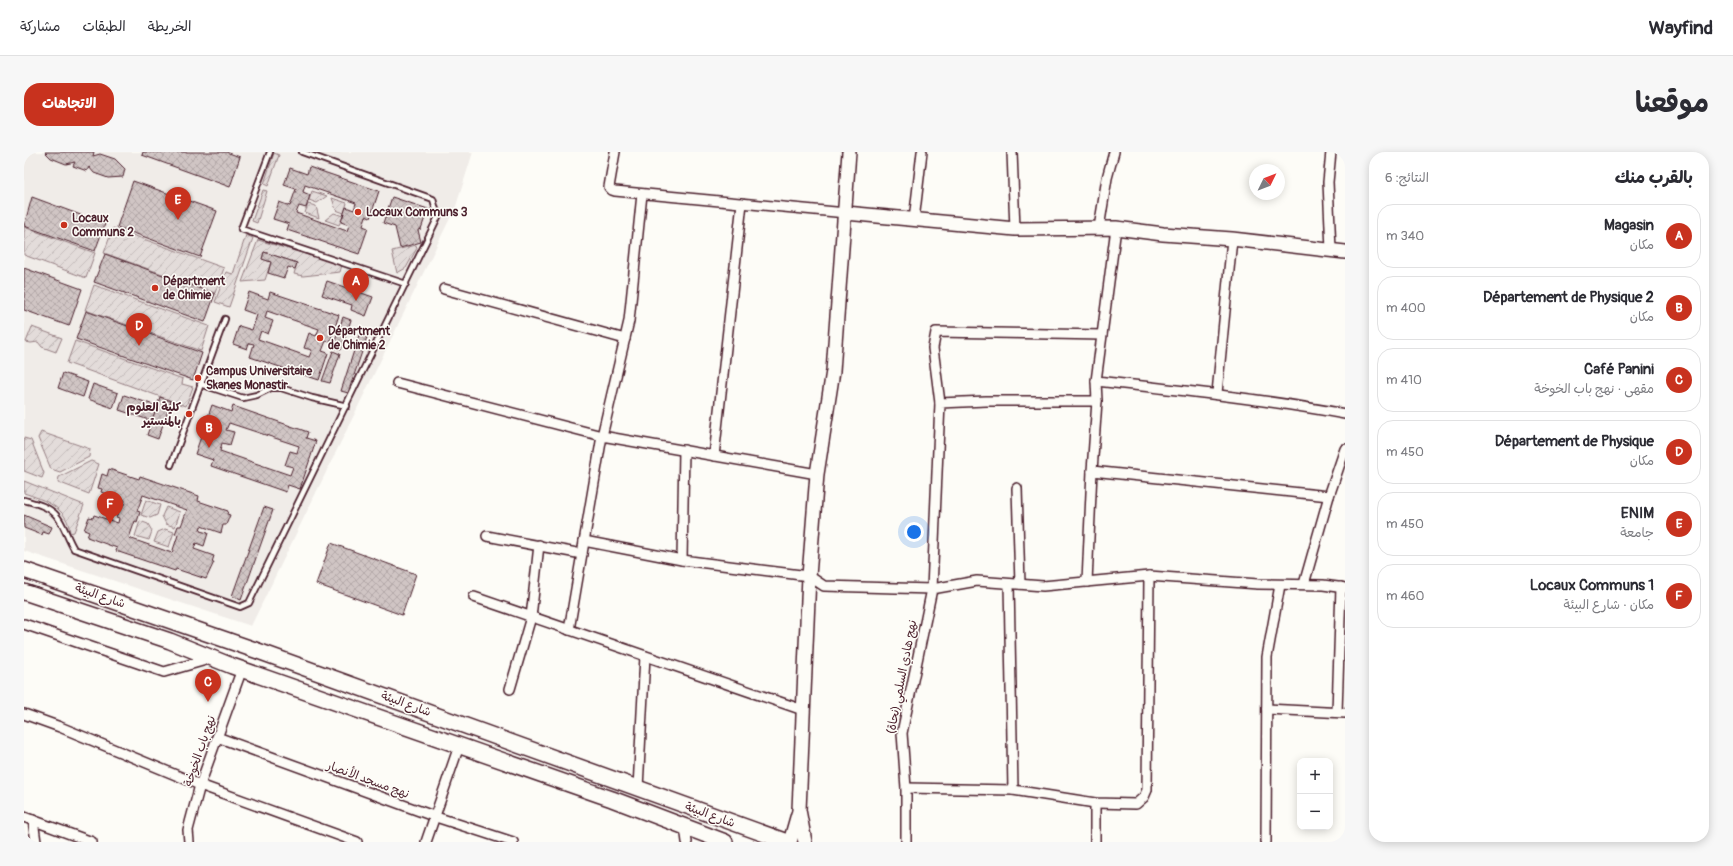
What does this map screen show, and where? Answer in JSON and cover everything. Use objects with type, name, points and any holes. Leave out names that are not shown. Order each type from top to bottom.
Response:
[{"type":"main road","name":"شارع البيئة","points":[[24,570],[258,651],[787,842]]},
{"type":"main road","name":"شارع البيئة","points":[[24,592],[170,641],[242,669],[725,842]]},
{"type":"main road","points":[[237,645],[242,669]]},
{"type":"main road","points":[[242,669],[258,651]]},
{"type":"street","points":[[615,152],[610,187],[612,190],[1015,229],[1116,228],[1345,252]]},
{"type":"street","points":[[805,842],[799,810],[809,576],[817,474],[833,371],[846,212],[849,152]]},
{"type":"street","points":[[914,220],[922,152]]},
{"type":"street","points":[[1012,152],[1015,229]]},
{"type":"street","points":[[1099,228],[1107,178],[1114,152]]},
{"type":"street","points":[[1331,152],[1328,182],[1331,250]]},
{"type":"street","points":[[569,630],[602,436],[629,321],[642,194]]},
{"type":"street","points":[[714,456],[742,203]]},
{"type":"street","points":[[1087,582],[1097,402],[1096,381],[1116,228]]},
{"type":"street","points":[[1217,393],[1232,239]]},
{"type":"street","points":[[444,289],[625,339]]},
{"type":"street","name":"نهج هادي السلمي (نحاة)","points":[[906,842],[906,788],[902,733],[932,589],[940,403],[933,348],[936,332],[1102,335]]},
{"type":"street","points":[[1096,381],[1217,393],[1286,403],[1345,414]]},
{"type":"street","points":[[398,383],[602,436],[817,474]]},
{"type":"street","points":[[940,403],[986,401],[1097,402]]},
{"type":"street","points":[[1304,584],[1329,496],[1345,449]]},
{"type":"street","points":[[682,560],[684,450]]},
{"type":"street","points":[[1092,472],[1329,496]]},
{"type":"street","points":[[1017,488],[1020,584]]},
{"type":"street","points":[[487,536],[582,554]]},
{"type":"street","points":[[584,541],[682,560],[809,576],[824,586],[932,589],[977,581],[1043,586],[1149,576],[1280,585],[1304,584],[1343,588],[1341,712],[1267,709]]},
{"type":"street","points":[[510,690],[531,616],[539,545]]},
{"type":"street","points":[[906,788],[1013,790],[1095,803],[1136,804],[1144,797],[1146,790],[1149,576]]},
{"type":"street","points":[[1009,584],[1013,790]]},
{"type":"street","points":[[1266,842],[1267,657],[1280,585]]},
{"type":"street","points":[[474,597],[803,710]]},
{"type":"street","points":[[24,624],[164,672],[213,658]]},
{"type":"street","points":[[638,788],[645,656]]},
{"type":"street","name":"نهج باب الخوخة","points":[[189,842],[188,830],[200,785],[242,669]]},
{"type":"street","points":[[24,714],[60,727],[200,785],[358,842]]},
{"type":"street","name":"نهج مسجد الأنصار","points":[[217,737],[436,817],[513,842]]},
{"type":"street","points":[[426,842],[436,817],[459,746]]},
{"type":"street","points":[[1095,803],[1096,842]]},
{"type":"street","points":[[790,842],[799,810]]},
{"type":"street","points":[[28,819],[36,842]]},
{"type":"street","points":[[28,819],[92,842]]},
{"type":"street","points":[[685,827],[687,842]]},
{"type":"lane","points":[[270,152],[241,229],[406,284]]},
{"type":"lane","points":[[24,500],[46,508],[56,515],[67,539],[74,549],[232,604],[244,606],[251,600],[438,217],[433,198],[302,152]]},
{"type":"lane","points":[[171,465],[225,319]]},
{"type":"lane","points":[[200,384],[243,398],[257,395],[271,388],[281,388],[312,398],[347,406]]},
{"type":"shaded area","name":"Campus Universitaire Skanes Monastir","points":[[24,152],[473,152],[456,206],[251,626],[24,551]]},
{"type":"shaded area","points":[[274,153],[279,155],[268,186],[264,184]]},
{"type":"shaded area","points":[[263,190],[267,191],[257,223],[252,221]]},
{"type":"shaded area","points":[[312,191],[327,196],[317,203],[309,200]]},
{"type":"shaded area","points":[[332,198],[347,203],[344,213],[336,210]]},
{"type":"shaded area","points":[[308,204],[316,206],[319,218],[305,213]]},
{"type":"shaded area","points":[[334,213],[343,216],[339,225],[325,220]]},
{"type":"shaded area","points":[[24,227],[95,253],[86,278],[24,255]]},
{"type":"shaded area","points":[[113,228],[224,268],[215,293],[104,253]]},
{"type":"shaded area","points":[[246,235],[253,238],[229,307],[215,302],[226,272],[233,274]]},
{"type":"shaded area","points":[[258,240],[342,265],[340,272],[303,276],[294,274],[297,263],[264,252],[262,259],[271,262],[265,280],[242,282]]},
{"type":"shaded area","points":[[416,245],[417,248],[406,268],[397,273],[392,251]]},
{"type":"shaded area","points":[[94,285],[209,326],[201,351],[85,310]]},
{"type":"shaded area","points":[[32,327],[62,338],[56,352],[42,347],[38,342],[26,342]]},
{"type":"shaded area","points":[[75,341],[183,379],[182,384],[193,387],[186,406],[67,363]]},
{"type":"shaded area","points":[[41,432],[90,449],[89,457],[60,472],[51,469],[38,438]]},
{"type":"shaded area","points":[[24,438],[31,440],[44,473],[42,478],[24,471]]},
{"type":"shaded area","points":[[91,461],[99,464],[89,494],[58,482],[59,477]]},
{"type":"shaded area","points":[[24,481],[84,505],[74,532],[70,533],[65,517],[54,506],[24,493]]},
{"type":"shaded area","points":[[146,500],[160,505],[157,515],[150,518],[141,515]]},
{"type":"shaded area","points":[[166,507],[180,512],[175,527],[166,524],[162,516]]},
{"type":"shaded area","points":[[140,521],[148,524],[152,531],[149,540],[135,536]]},
{"type":"shaded area","points":[[165,529],[174,532],[169,547],[154,542],[158,532]]},
{"type":"building","points":[[45,152],[94,152],[93,156],[100,154],[115,159],[125,169],[123,177],[108,178],[94,173],[89,167],[87,171],[73,166],[75,162],[66,164],[51,158]]},
{"type":"building","points":[[143,152],[226,152],[240,157],[230,187],[142,155]]},
{"type":"building","name":"Locaux Communs 3","points":[[309,167],[379,191],[370,218],[366,216],[363,226],[368,228],[359,254],[287,230],[289,224],[273,219],[279,202],[290,206],[296,189],[284,185],[290,168],[307,174]],"holes":[[[305,185],[356,203],[354,210],[346,207],[341,222],[349,225],[347,231],[296,213],[299,206],[306,208],[310,195],[303,192]]]},
{"type":"building","points":[[133,181],[217,211],[200,257],[117,227]]},
{"type":"building","name":"Locaux Communs 2","points":[[32,197],[105,224],[95,251],[24,226]]},
{"type":"building","points":[[392,197],[428,209],[421,229],[418,230],[421,242],[400,248],[395,227],[383,223]]},
{"type":"building","points":[[264,252],[297,263],[295,269],[288,267],[284,278],[268,273],[271,262],[262,259]]},
{"type":"building","name":"Départment de Chimie","points":[[105,254],[215,294],[205,322],[94,282]]},
{"type":"building","points":[[24,268],[82,289],[69,326],[24,310]]},
{"type":"building","points":[[327,281],[373,297],[366,316],[351,310],[352,305],[322,295]]},
{"type":"building","name":"Départment de Chimie 2","points":[[249,292],[268,299],[270,292],[339,315],[330,342],[326,341],[322,351],[328,353],[319,380],[250,357],[254,344],[249,343],[247,349],[233,344],[239,326],[252,330],[257,315],[243,310]],"holes":[[[267,311],[319,329],[316,336],[309,333],[304,348],[312,350],[309,357],[258,339],[261,331],[268,334],[273,321],[265,318]]]},
{"type":"building","points":[[86,311],[202,353],[193,380],[76,339]]},
{"type":"building","points":[[343,317],[351,320],[341,350],[333,347]]},
{"type":"building","points":[[359,335],[367,337],[348,393],[341,391]]},
{"type":"building","points":[[333,351],[340,354],[330,383],[322,381]]},
{"type":"building","points":[[63,373],[88,382],[83,397],[58,388]]},
{"type":"building","points":[[93,384],[118,393],[113,408],[88,399]]},
{"type":"building","points":[[124,395],[157,406],[152,421],[119,410]]},
{"type":"building","points":[[160,397],[171,401],[158,439],[147,435]]},
{"type":"building","points":[[212,405],[231,412],[233,406],[308,432],[306,438],[316,441],[300,489],[288,485],[286,492],[211,466],[213,460],[195,454]],"holes":[[[229,423],[299,446],[297,453],[290,451],[285,465],[293,467],[290,475],[220,451],[222,443],[230,445],[234,432],[226,430]]]},
{"type":"building","points":[[109,469],[139,479],[140,476],[199,496],[198,501],[228,511],[227,514],[230,515],[226,525],[223,525],[221,533],[201,526],[200,531],[208,533],[204,546],[196,543],[194,549],[214,556],[212,562],[214,562],[206,579],[176,569],[175,571],[116,551],[117,548],[87,537],[89,532],[84,530],[89,517],[93,518],[94,515],[118,523],[119,518],[116,517],[121,504],[124,505],[125,500],[101,492],[102,489],[98,488],[102,474],[107,476]],"holes":[[[143,495],[187,510],[181,526],[178,526],[175,534],[178,535],[172,553],[129,538],[135,521],[137,522],[140,512],[137,511]]]},
{"type":"building","points":[[264,507],[273,510],[241,600],[232,596]]},
{"type":"building","points":[[24,515],[52,527],[49,534],[43,532],[42,535],[24,528]]},
{"type":"building","points":[[331,543],[416,574],[402,615],[316,584]]},
{"type":"place","name":"Locaux Communs 3","points":[[358,212]]},
{"type":"place","name":"ENIM","points":[[178,220]]},
{"type":"place","name":"Locaux Communs 2","points":[[64,225]]},
{"type":"place","name":"Départment de Chimie","points":[[155,288]]},
{"type":"place","name":"Magasin","points":[[356,301]]},
{"type":"place","name":"Départment de Chimie 2","points":[[320,338]]},
{"type":"place","name":"Département de Physique","points":[[139,346]]},
{"type":"place","name":"Campus Universitaire Skanes Monastir","points":[[198,378]]},
{"type":"place","name":"كلية العلوم بالمنستير","points":[[189,414]]},
{"type":"place","name":"Département de Physique 2","points":[[209,448]]},
{"type":"place","name":"Locaux Communs 1","points":[[110,524]]},
{"type":"place","name":"Café Panini","points":[[208,702]]}]
